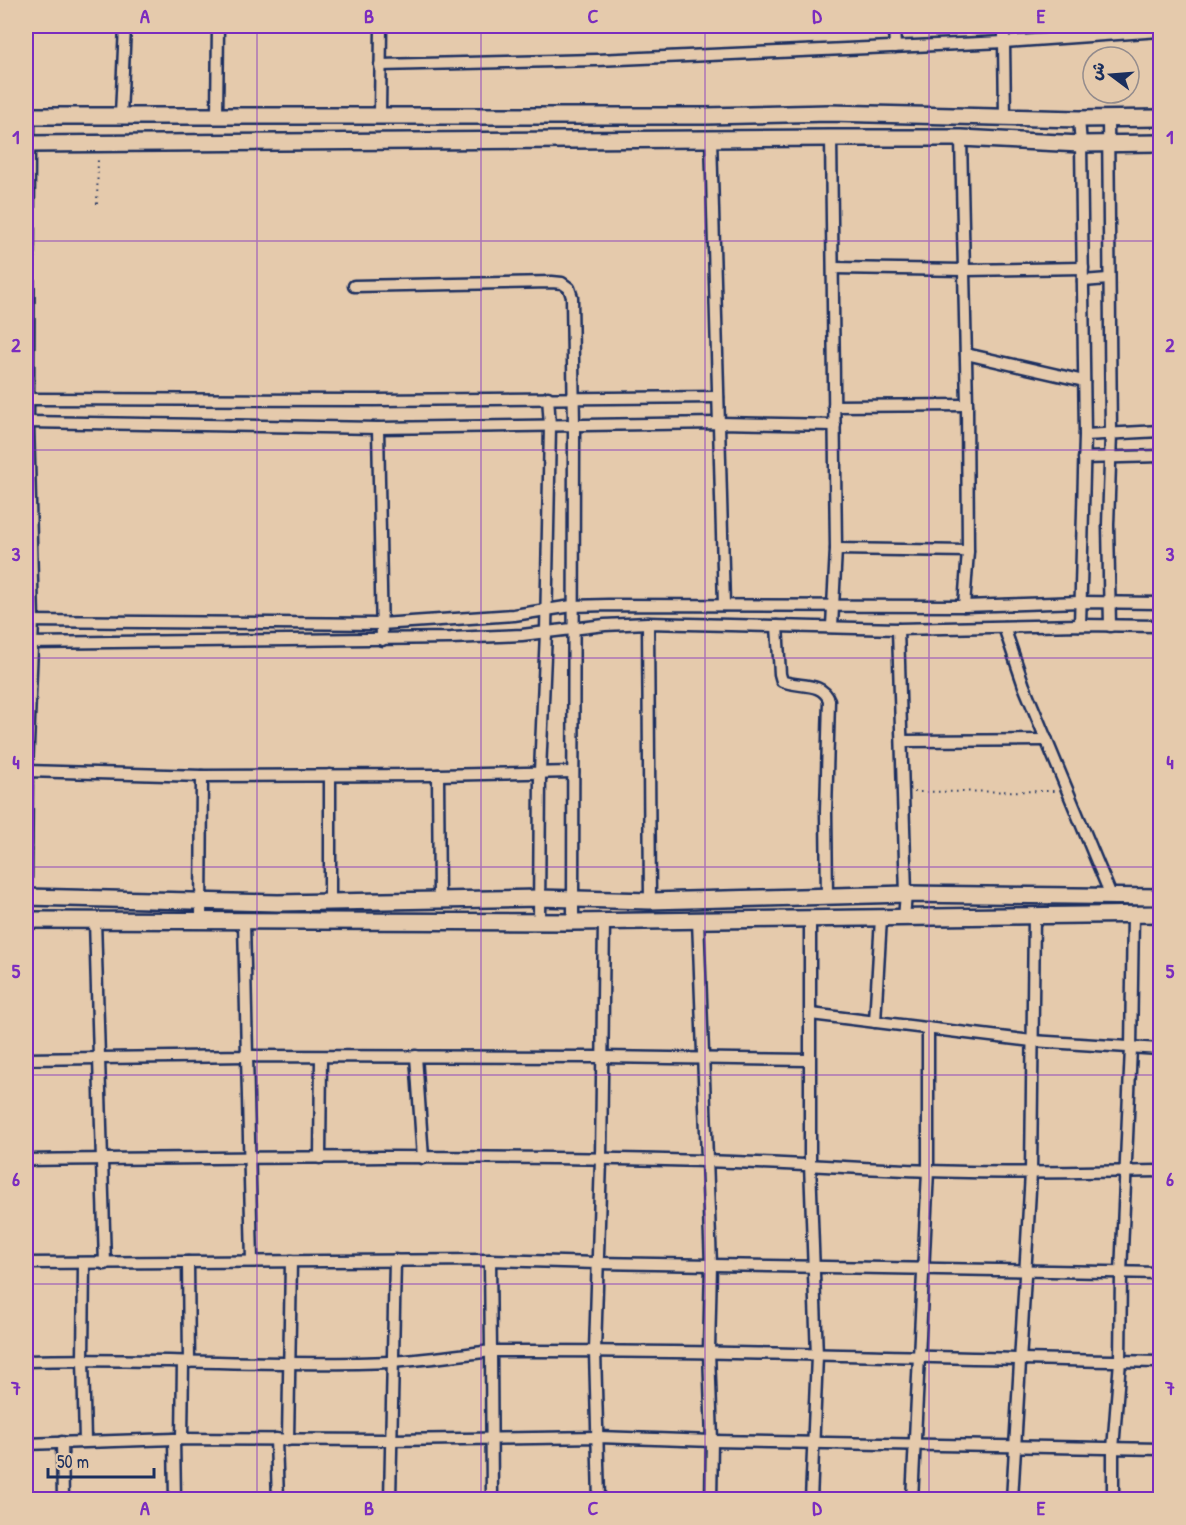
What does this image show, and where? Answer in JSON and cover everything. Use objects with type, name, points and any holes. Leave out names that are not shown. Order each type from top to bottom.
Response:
[{"type":"main road","points":[[27,116],[706,116],[829,113],[1079,119],[1161,118]]},
{"type":"main road","points":[[27,144],[711,138],[961,138],[1108,145],[1161,143]]},
{"type":"main road","points":[[26,897],[278,903],[539,898],[650,901],[906,894],[1161,897]]},
{"type":"main road","points":[[26,920],[573,922],[1161,914]]},
{"type":"street","points":[[121,115],[124,26]]},
{"type":"street","points":[[217,115],[218,26]]},
{"type":"street","points":[[380,115],[381,26]]},
{"type":"street","points":[[894,26],[895,47]]},
{"type":"street","points":[[1004,26],[1005,117]]},
{"type":"street","points":[[380,64],[597,60],[1004,42],[1123,30],[1161,31]]},
{"type":"street","points":[[26,99],[29,399],[26,887]]},
{"type":"street","points":[[1079,119],[1084,381],[1080,625]]},
{"type":"street","points":[[1108,119],[1110,626]]},
{"type":"street","points":[[711,138],[724,605]]},
{"type":"street","points":[[831,138],[836,549],[832,626]]},
{"type":"street","points":[[961,138],[968,552],[964,606]]},
{"type":"street","points":[[833,268],[965,270],[1083,268]]},
{"type":"street","points":[[1083,281],[1108,279]]},
{"type":"street","points":[[354,285],[562,283],[569,288],[572,297],[574,397],[573,922]]},
{"type":"street","points":[[966,354],[1084,381]]},
{"type":"street","points":[[539,922],[540,772],[547,610],[550,426],[548,397]]},
{"type":"street","points":[[29,399],[374,400],[718,397]]},
{"type":"street","points":[[834,406],[967,405]]},
{"type":"street","points":[[28,422],[378,428],[719,423],[835,425]]},
{"type":"street","points":[[378,428],[382,640]]},
{"type":"street","points":[[1084,435],[1161,431]]},
{"type":"street","points":[[1084,458],[1161,456]]},
{"type":"street","points":[[836,549],[968,552]]},
{"type":"street","points":[[29,621],[381,624],[514,615],[572,606],[964,606],[1080,602],[1161,603]]},
{"type":"street","points":[[28,643],[382,640],[522,635],[605,624],[648,623],[898,629],[1080,625],[1161,626]]},
{"type":"street","points":[[648,623],[650,901]]},
{"type":"street","points":[[777,626],[782,681],[817,688],[827,694],[829,700],[826,812],[827,897]]},
{"type":"street","points":[[1004,627],[1024,686],[1112,898]]},
{"type":"street","points":[[898,629],[906,894],[904,918]]},
{"type":"street","points":[[902,741],[1047,740]]},
{"type":"street","points":[[26,770],[202,776],[573,772]]},
{"type":"street","points":[[438,775],[440,900]]},
{"type":"street","points":[[201,921],[202,776]]},
{"type":"street","points":[[330,776],[330,902]]},
{"type":"street","points":[[1113,1500],[1113,1449],[1120,1361],[1121,1273],[1131,1048],[1133,914]]},
{"type":"street","points":[[1012,1500],[1030,1173],[1034,916]]},
{"type":"street","points":[[810,918],[810,1164],[818,1356],[812,1500]]},
{"type":"street","points":[[875,1022],[881,918]]},
{"type":"street","points":[[95,920],[105,1264]]},
{"type":"street","points":[[698,920],[711,1265],[709,1352],[711,1500]]},
{"type":"street","points":[[599,1500],[595,1351],[601,1159],[604,921]]},
{"type":"street","points":[[244,922],[252,1261]]},
{"type":"street","points":[[811,1014],[1032,1041],[1161,1049]]},
{"type":"street","points":[[912,1500],[928,1171],[928,1028]]},
{"type":"street","points":[[26,1059],[417,1056],[809,1060]]},
{"type":"street","points":[[417,1056],[423,1158]]},
{"type":"street","points":[[320,1158],[321,1057]]},
{"type":"street","points":[[26,1160],[601,1159],[810,1164],[928,1171],[1030,1173],[1161,1171]]},
{"type":"street","points":[[390,1500],[394,1260]]},
{"type":"street","points":[[490,1260],[492,1500]]},
{"type":"street","points":[[26,1263],[490,1260],[1161,1273]]},
{"type":"street","points":[[288,1440],[291,1261]]},
{"type":"street","points":[[175,1500],[178,1439],[186,1362],[188,1262]]},
{"type":"street","points":[[84,1264],[85,1441]]},
{"type":"street","points":[[26,1361],[83,1359],[186,1362],[392,1362],[491,1351],[595,1351],[1161,1362]]},
{"type":"street","points":[[26,1444],[178,1439],[390,1440],[598,1437],[1161,1449]]},
{"type":"street","points":[[276,1439],[278,1500]]},
{"type":"street","points":[[62,1442],[63,1500]]},
{"type":"path","points":[[97,204],[99,142]]},
{"type":"path","points":[[903,792],[1067,791]]}]
